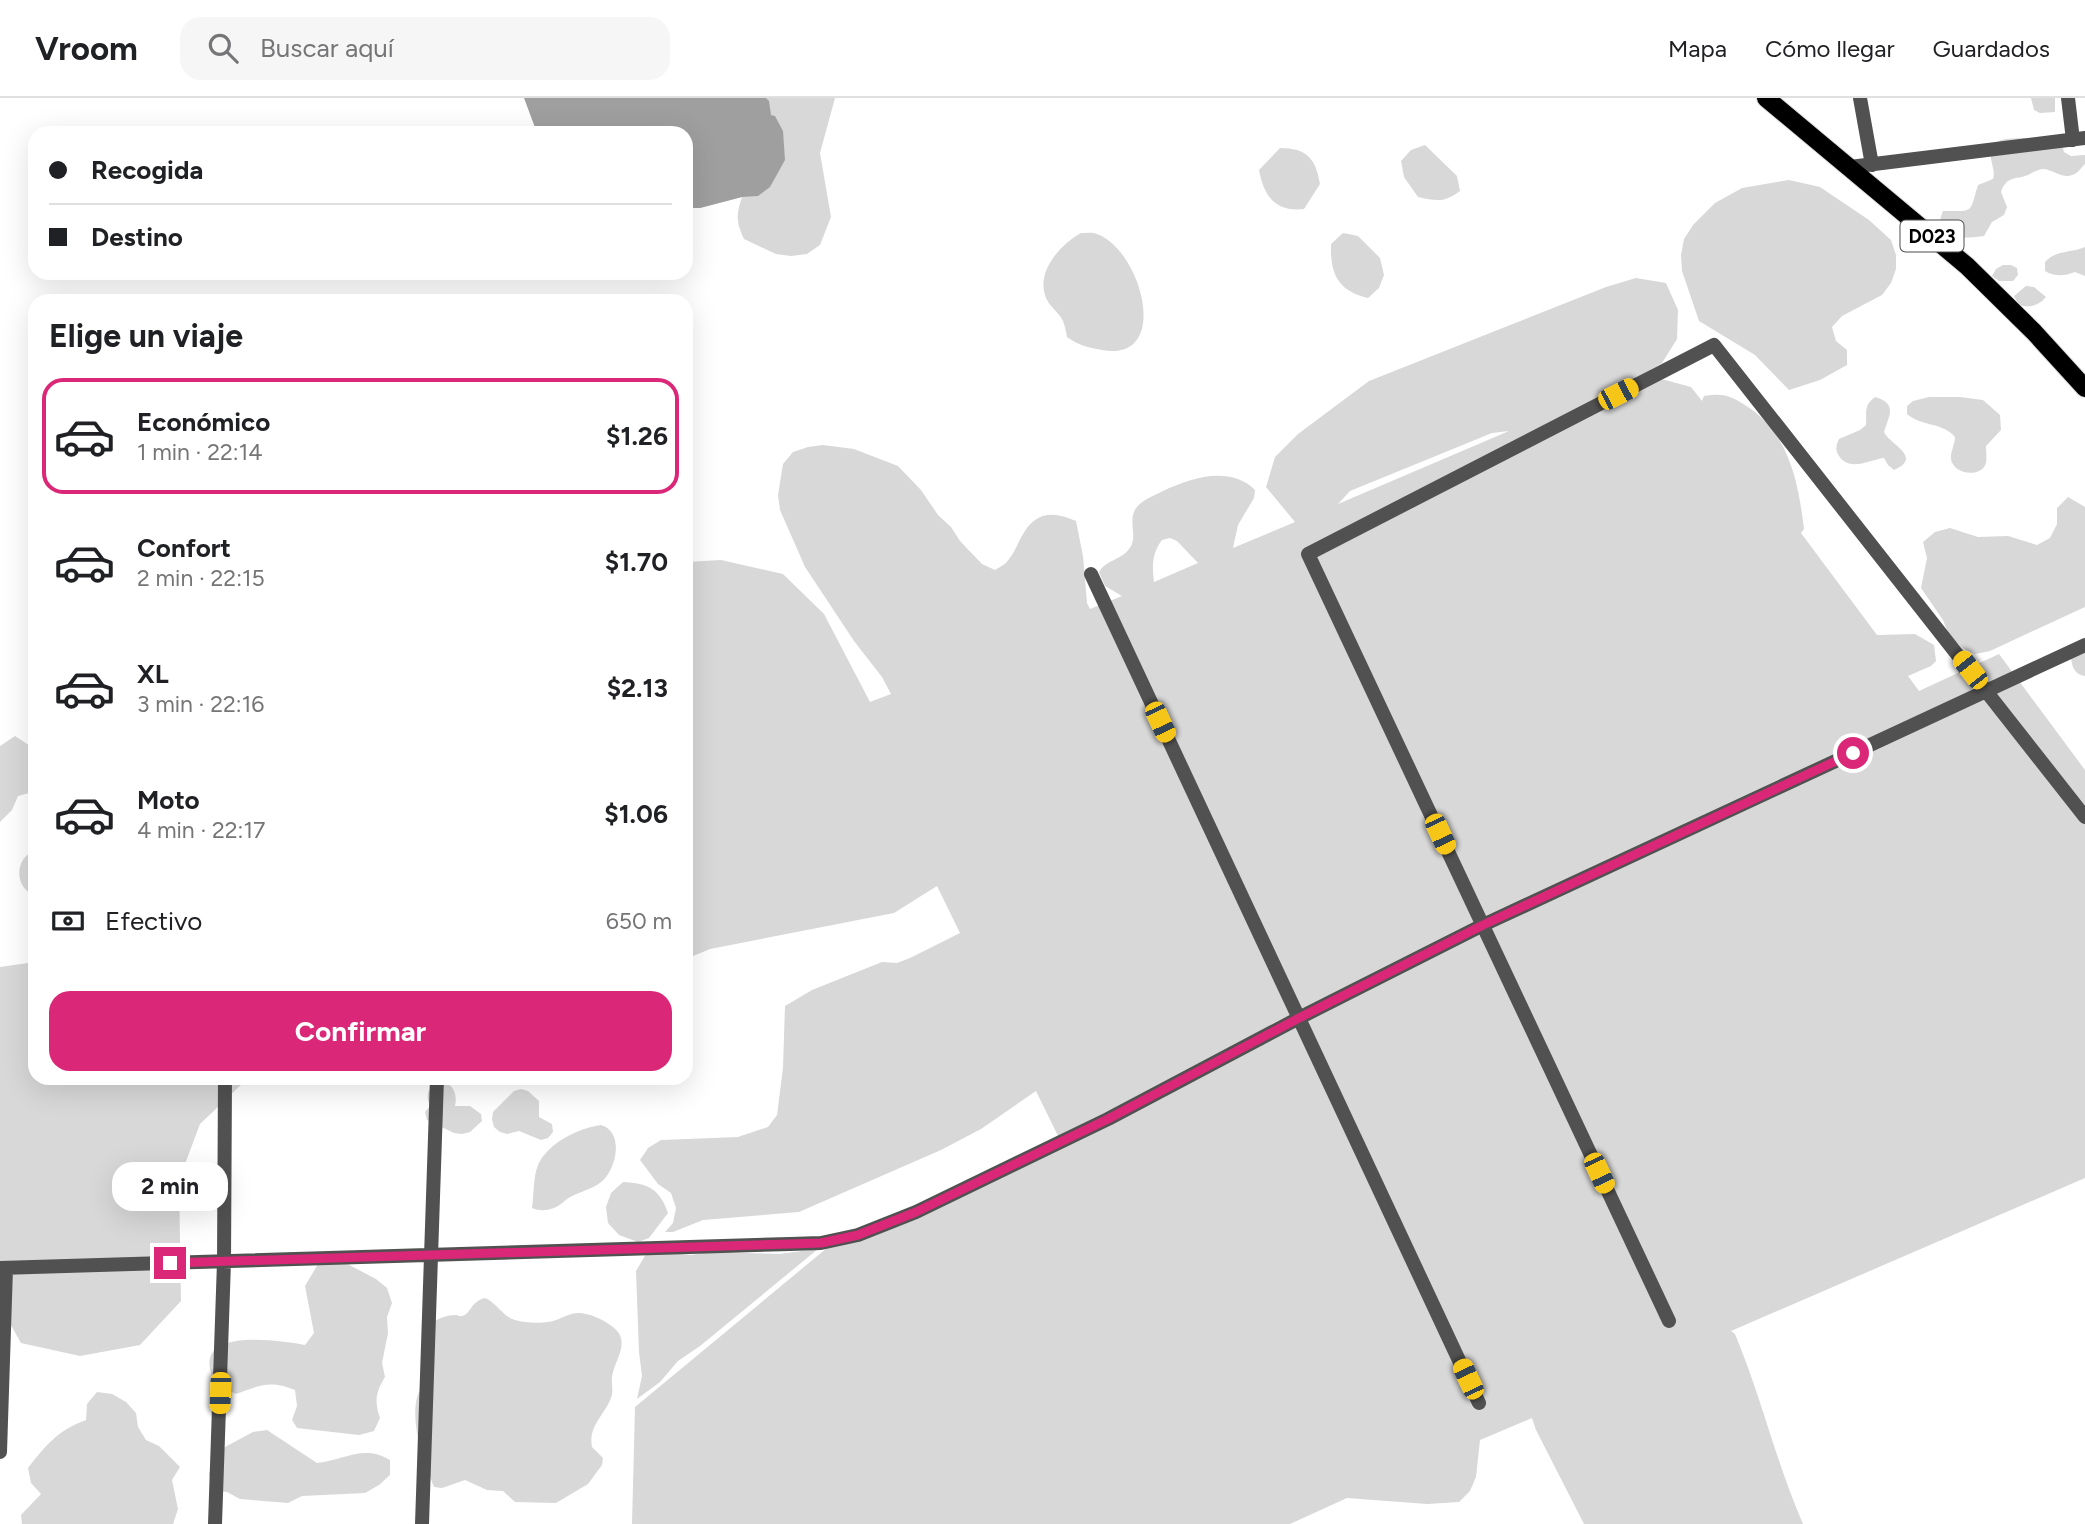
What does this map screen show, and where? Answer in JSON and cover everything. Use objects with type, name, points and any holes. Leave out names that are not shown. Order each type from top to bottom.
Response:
[{"type":"main road","name":"D023","points":[[1766,98],[1967,266],[2034,332],[2085,388]]},
{"type":"street","points":[[1860,98],[1872,164]]},
{"type":"street","points":[[1850,167],[2079,139],[2068,98]]},
{"type":"street","points":[[1669,1321],[1308,554],[1714,345],[2085,817]]},
{"type":"street","points":[[1091,574],[1479,1404]]},
{"type":"street","points":[[0,1452],[3,1268],[821,1243],[858,1235],[916,1212],[1108,1119],[1483,925],[2085,645]]},
{"type":"street","points":[[215,1524],[224,1262],[225,1085]]},
{"type":"street","points":[[422,1524],[438,1085]]},
{"type":"shaded area","points":[[524,98],[766,98],[771,115],[775,116],[783,131],[785,160],[770,187],[758,196],[693,208],[693,126],[534,126]]},
{"type":"shaded area","points":[[725,98],[835,98],[820,153],[831,217],[820,245],[807,254],[791,256],[776,254],[744,239],[738,218],[742,197],[693,208],[693,133]]},
{"type":"shaded area","points":[[2031,98],[2055,98],[2055,112],[2040,113],[2034,110]]},
{"type":"shaded area","points":[[2004,139],[2048,139],[2062,145],[2064,152],[2071,156],[2085,155],[2085,164],[2069,176],[2042,169],[2009,180],[2001,192],[2007,207],[2004,215],[1992,222],[1984,236],[1968,238],[1945,233],[1940,221],[1943,211],[1969,209],[1978,185],[1993,179],[1991,155],[1994,144]]},
{"type":"shaded area","points":[[1425,145],[1457,176],[1460,191],[1449,198],[1435,200],[1418,197],[1404,177],[1401,161],[1411,150]]},
{"type":"shaded area","points":[[1280,148],[1303,153],[1316,168],[1320,184],[1304,209],[1279,205],[1264,188],[1259,170]]},
{"type":"shaded area","points":[[1789,180],[1820,187],[1869,220],[1891,240],[1896,255],[1896,269],[1891,283],[1882,295],[1842,316],[1832,327],[1836,341],[1847,350],[1847,365],[1820,380],[1789,390],[1755,355],[1699,321],[1682,271],[1681,255],[1684,239],[1693,225],[1715,203],[1742,188]]},
{"type":"shaded area","points":[[1081,233],[1095,233],[1113,244],[1127,261],[1137,281],[1143,303],[1143,323],[1137,340],[1124,349],[1092,348],[1067,337],[1063,321],[1045,295],[1044,276],[1052,259]]},
{"type":"shaded area","points":[[1343,233],[1358,236],[1380,258],[1384,275],[1379,288],[1368,298],[1349,291],[1334,272],[1331,244]]},
{"type":"shaded area","points":[[2085,247],[2085,276],[2075,272],[2060,275],[2045,271],[2045,262],[2049,258]]},
{"type":"shaded area","points":[[2003,265],[2017,268],[2018,275],[2013,281],[1999,281],[1992,276],[1996,269]]},
{"type":"shaded area","points":[[1636,278],[1666,283],[1678,310],[1677,339],[1662,363],[1643,374],[1691,387],[1702,401],[1704,396],[1716,395],[1734,399],[1760,416],[1772,429],[1789,459],[1794,476],[1804,529],[1801,533],[1877,635],[1915,634],[1934,645],[1936,661],[1908,676],[1919,691],[1999,654],[2085,770],[2085,1178],[1731,1331],[1735,1334],[1744,1357],[1803,1524],[1584,1524],[1532,1418],[1480,1440],[1476,1477],[1470,1491],[1459,1502],[1427,1504],[1347,1498],[1290,1524],[632,1524],[635,1407],[839,1238],[927,1205],[1060,1140],[1036,1091],[981,1129],[941,1150],[799,1212],[703,1220],[673,1232],[665,1232],[673,1223],[676,1208],[671,1193],[658,1184],[640,1160],[648,1148],[661,1140],[738,1137],[768,1127],[777,1115],[783,1068],[785,1006],[812,990],[882,962],[897,963],[910,958],[960,933],[937,886],[894,913],[710,949],[693,956],[693,562],[721,560],[783,574],[824,614],[870,702],[891,694],[805,567],[780,510],[778,495],[783,464],[793,452],[823,445],[854,449],[898,466],[921,490],[960,541],[982,564],[995,570],[1008,561],[1028,526],[1040,517],[1053,515],[1076,521],[1090,609],[1122,596],[1105,586],[1099,572],[1122,556],[1132,545],[1136,508],[1163,491],[1210,476],[1234,478],[1255,490],[1254,498],[1238,525],[1233,548],[1295,522],[1266,487],[1275,457],[1298,434],[1369,381],[1606,287]],"holes":[[[1509,431],[1338,504],[1350,491],[1492,433]],[[1170,538],[1177,541],[1198,563],[1154,582],[1156,550],[1162,540]]]},
{"type":"shaded area","points":[[2026,286],[2034,287],[2046,297],[2034,306],[2019,305],[2014,296]]},
{"type":"shaded area","points":[[1875,397],[1889,407],[1884,432],[1905,455],[1906,460],[1894,470],[1884,458],[1854,464],[1843,461],[1837,452],[1839,439],[1866,425],[1867,406]]},
{"type":"shaded area","points":[[1929,397],[1983,400],[2000,415],[2001,430],[1986,446],[1986,463],[1979,471],[1967,473],[1953,464],[1951,457],[1955,437],[1950,432],[1907,414],[1907,406],[1913,401]]},
{"type":"shaded area","points":[[2068,497],[2085,507],[2085,607],[1990,651],[1975,654],[1961,647],[1949,635],[1943,620],[1921,588],[1927,558],[1923,542],[1935,532],[1950,528],[1978,537],[2008,536],[2037,545],[2050,538],[2057,524],[2057,508]]},
{"type":"shaded area","points":[[2085,652],[2085,676],[2075,670],[2071,658]]},
{"type":"shaded area","points":[[15,736],[28,744],[28,793],[18,796],[12,810],[0,822],[0,746]]},
{"type":"shaded area","points":[[28,854],[28,892],[20,880],[23,860]]},
{"type":"shaded area","points":[[28,963],[28,1085],[241,1085],[200,1124],[179,1180],[181,1301],[140,1345],[80,1356],[21,1343],[0,1306],[0,967]]},
{"type":"shaded area","points":[[449,1085],[456,1096],[455,1106],[470,1106],[481,1114],[482,1121],[470,1132],[462,1134],[427,1120],[425,1112],[430,1106],[428,1092],[432,1086]]},
{"type":"shaded area","points":[[514,1091],[528,1091],[539,1101],[539,1117],[552,1124],[553,1132],[548,1138],[541,1140],[519,1131],[507,1134],[494,1127],[493,1112]]},
{"type":"shaded area","points":[[601,1125],[613,1134],[616,1148],[613,1164],[606,1177],[554,1208],[532,1208],[535,1175],[543,1157],[565,1138],[583,1129]]},
{"type":"shaded area","points":[[623,1182],[652,1189],[661,1198],[668,1213],[649,1238],[638,1242],[619,1235],[608,1223],[606,1207],[611,1193]]},
{"type":"shaded area","points":[[818,1249],[678,1361],[660,1382],[637,1399],[642,1376],[636,1271],[646,1254],[779,1254]]},
{"type":"shaded area","points":[[336,1258],[376,1279],[387,1288],[392,1303],[387,1317],[388,1333],[382,1363],[385,1377],[377,1397],[380,1418],[374,1431],[359,1435],[297,1428],[292,1420],[297,1406],[295,1390],[279,1385],[266,1385],[236,1394],[216,1381],[210,1369],[211,1356],[218,1347],[230,1342],[263,1340],[305,1345],[314,1333],[305,1286],[321,1259]]},
{"type":"shaded area","points":[[485,1298],[510,1318],[524,1322],[549,1322],[583,1313],[601,1319],[613,1327],[621,1339],[622,1345],[612,1377],[612,1395],[592,1433],[592,1447],[603,1458],[602,1465],[588,1484],[556,1503],[515,1502],[503,1491],[487,1490],[465,1480],[442,1488],[434,1487],[426,1467],[417,1434],[415,1413],[417,1397],[430,1366],[433,1322],[447,1316],[465,1315],[476,1302]]},
{"type":"shaded area","points":[[97,1392],[112,1394],[126,1402],[136,1413],[138,1427],[146,1440],[159,1446],[180,1467],[172,1480],[178,1509],[173,1524],[22,1524],[21,1515],[41,1494],[31,1483],[28,1468],[53,1439],[86,1420],[87,1404]]},
{"type":"shaded area","points":[[267,1430],[317,1463],[354,1454],[380,1455],[390,1460],[390,1475],[365,1493],[302,1496],[288,1503],[240,1499],[227,1492],[212,1490],[209,1473],[225,1447],[253,1432]]},
{"type":"route","points":[[170,1263],[821,1243],[858,1235],[916,1212],[1108,1119],[1483,925],[1853,753]]}]
